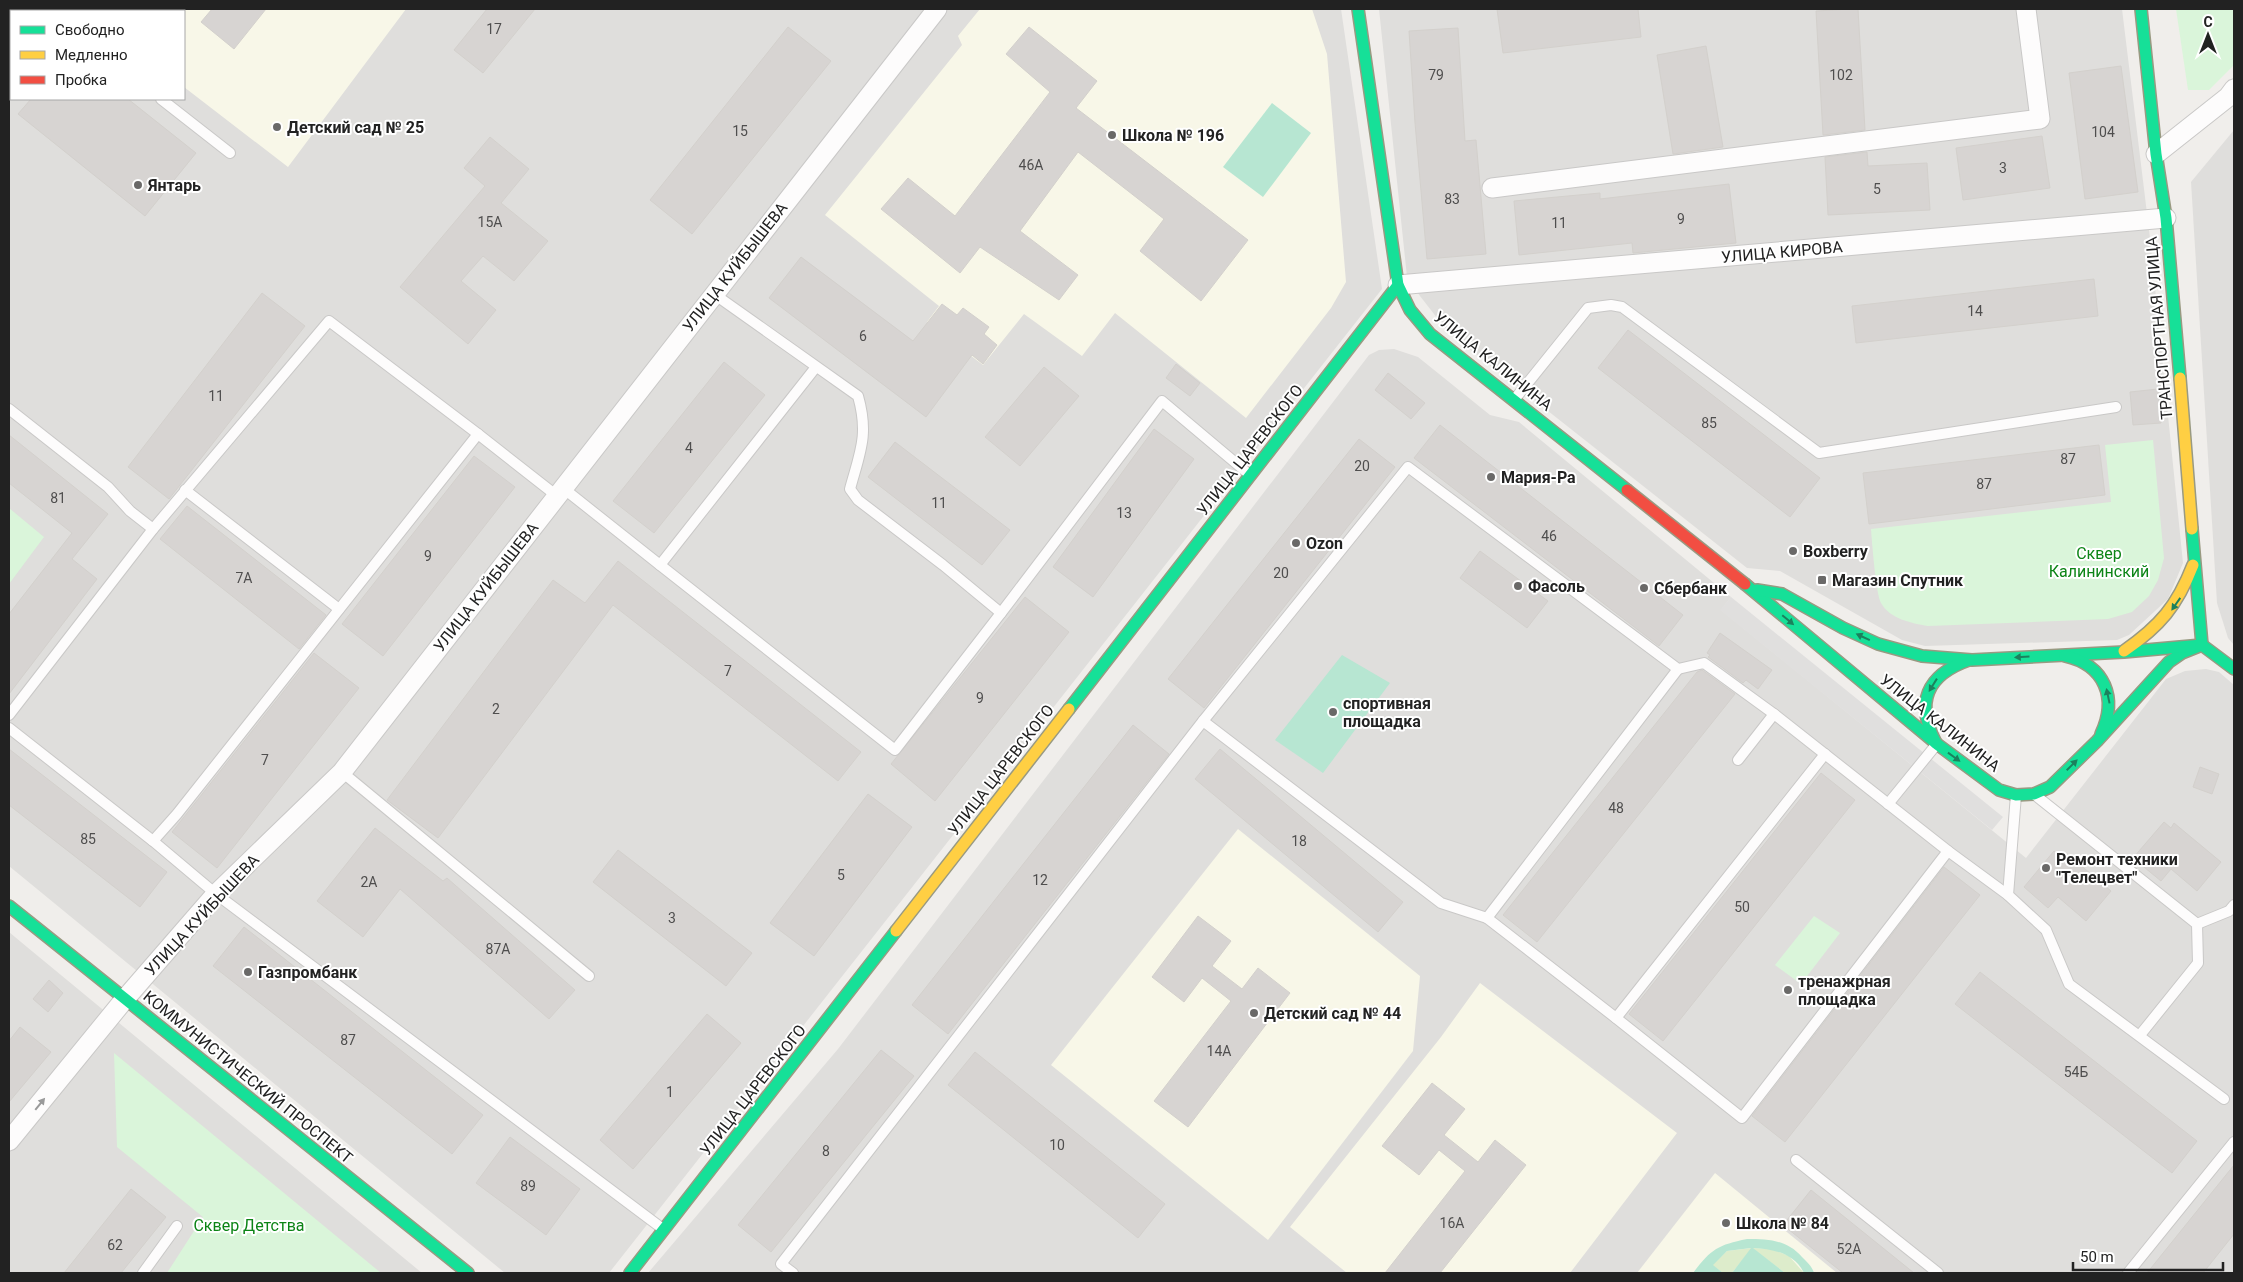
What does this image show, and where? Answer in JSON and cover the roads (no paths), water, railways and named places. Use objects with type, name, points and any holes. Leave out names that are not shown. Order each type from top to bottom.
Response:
[{"type":"main road","name":"УЛИЦА КАЛИНИНА","points":[[1358,9],[1398,286],[1410,310],[1430,334],[1751,589],[1937,744],[1999,790],[2016,795],[2034,794],[2050,787],[2097,741],[2169,662],[2182,653],[2202,644]]},
{"type":"main road","name":"ТРАНСПОРТНАЯ УЛИЦА","points":[[2141,9],[2156,154],[2166,218],[2202,644]]},
{"type":"main road","name":"УЛИЦА ЦАРЕВСКОГО","points":[[630,1273],[1398,286]]},
{"type":"main road","points":[[2124,652],[2148,635],[2176,604],[2182,594],[2195,560]]},
{"type":"main road","name":"УЛИЦА КАЛИНИНА","points":[[1751,589],[1782,594],[1843,628],[1897,650],[1922,656],[1972,660],[2124,652],[2202,644]]},
{"type":"main road","points":[[2202,644],[2234,669]]},
{"type":"main road","points":[[2055,655],[2071,656],[2087,664],[2100,676],[2108,692],[2110,709],[2106,726],[2097,741]]},
{"type":"main road","points":[[1937,744],[1928,731],[1924,715],[1926,699],[1932,684],[1942,672],[1956,663],[1972,660]]},
{"type":"main road","name":"КОММУНИСТИЧЕСКИЙ ПРОСПЕКТ","points":[[9,906],[124,1000],[468,1273]]},
{"type":"street","name":"УЛИЦА КУЙБЫШЕВА","points":[[9,1141],[124,1000],[216,894],[342,772],[937,9]]},
{"type":"street","points":[[1492,188],[2040,119],[2026,9]]},
{"type":"street","points":[[2156,154],[2228,98],[2234,89]]},
{"type":"street","name":"УЛИЦА КИРОВА","points":[[1398,286],[2166,218]]},
{"type":"lane","points":[[162,100],[230,153]]},
{"type":"lane","points":[[714,294],[858,396],[864,418],[863,441],[850,489],[858,500],[943,565],[1001,613]]},
{"type":"lane","points":[[1514,400],[1588,308],[1611,305],[1622,307],[1819,453],[2116,407]]},
{"type":"lane","points":[[9,716],[152,529],[329,321],[478,434],[660,565],[895,750],[1162,401],[1250,475]]},
{"type":"lane","points":[[660,565],[816,367]]},
{"type":"lane","points":[[9,409],[108,487],[130,511],[152,529]]},
{"type":"lane","points":[[153,840],[176,814],[478,434]]},
{"type":"lane","points":[[793,1273],[781,1264],[1203,721],[1408,467],[1678,669]]},
{"type":"lane","points":[[185,490],[339,609]]},
{"type":"lane","points":[[1487,918],[1678,669],[1704,663],[1774,714],[1948,851],[2008,895],[2046,930],[2069,984],[2224,1099]]},
{"type":"lane","points":[[1738,760],[1774,714]]},
{"type":"lane","points":[[1203,721],[1441,904],[1487,918],[1742,1118],[1948,851]]},
{"type":"lane","points":[[9,728],[153,840],[216,894],[664,1230]]},
{"type":"lane","points":[[1888,804],[1937,744]]},
{"type":"lane","points":[[1616,1018],[1824,754]]},
{"type":"lane","points":[[342,772],[589,976]]},
{"type":"lane","points":[[2034,794],[2197,924],[2198,963],[2140,1035]]},
{"type":"lane","points":[[2008,895],[2016,795]]},
{"type":"lane","points":[[2197,924],[2229,911],[2234,905]]},
{"type":"lane","points":[[2128,1273],[2234,1142]]},
{"type":"lane","points":[[1796,1160],[1938,1273]]},
{"type":"lane","points":[[143,1273],[177,1226]]},
{"type":"place","name":"Детский сад № 25","points":[[277,127]]},
{"type":"place","name":"Школа № 196","points":[[1112,135]]},
{"type":"place","name":"Янтарь","points":[[138,185]]},
{"type":"place","name":"Мария-Ра","points":[[1491,477]]},
{"type":"place","name":"Ozon","points":[[1296,543]]},
{"type":"place","name":"Boxberry","points":[[1793,551]]},
{"type":"place","name":"Магазин Спутник","points":[[1822,580]]},
{"type":"place","name":"Фасоль","points":[[1518,586]]},
{"type":"place","name":"Сбербанк","points":[[1644,588]]},
{"type":"place","name":"спортивная площадка","points":[[1333,712]]},
{"type":"place","name":"Ремонт техники \"Телецвет\"","points":[[2046,868]]},
{"type":"place","name":"Газпромбанк","points":[[248,972]]},
{"type":"place","name":"тренажрная площадка","points":[[1788,990]]},
{"type":"place","name":"Детский сад № 44","points":[[1254,1013]]},
{"type":"place","name":"Школа № 84","points":[[1726,1223]]},
{"type":"park label","name":"Сквер Калининский","points":[[2099,562]]},
{"type":"park label","name":"Сквер Детства","points":[[249,1225]]}]
